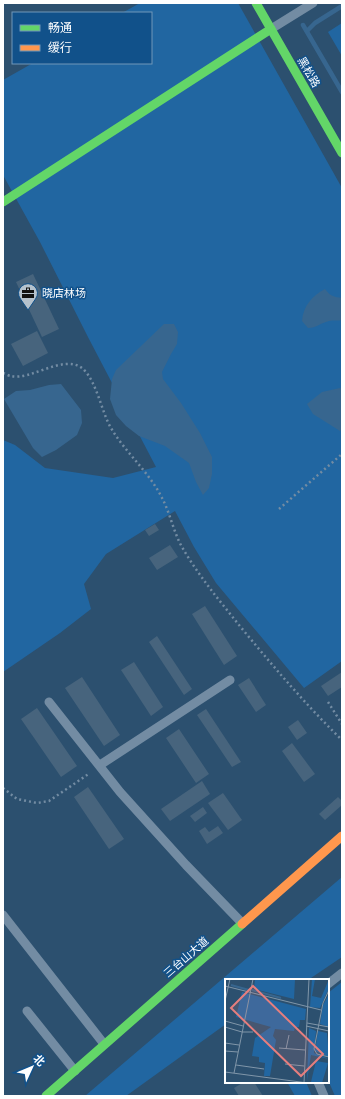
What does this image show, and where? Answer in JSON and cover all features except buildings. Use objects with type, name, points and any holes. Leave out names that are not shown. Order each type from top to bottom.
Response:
[{"type":"street","name":"黑松路","points":[[256,3],[342,153]]},
{"type":"street","points":[[3,202],[271,29]]},
{"type":"street","name":"三台山大道","points":[[46,1096],[342,836]]},
{"type":"lane","points":[[271,29],[313,3]]},
{"type":"lane","points":[[100,765],[230,680]]},
{"type":"lane","points":[[49,702],[120,792],[186,865],[242,923]]},
{"type":"lane","points":[[3,915],[105,1044]]},
{"type":"lane","points":[[329,983],[342,973]]},
{"type":"lane","points":[[27,1012],[75,1071]]},
{"type":"lane","points":[[318,1083],[324,1096]]},
{"type":"path","points":[[3,373],[12,377],[65,365],[74,365],[81,368],[86,373],[112,428],[161,496],[181,546],[190,560],[213,592],[279,674],[342,740]]},
{"type":"path","points":[[279,509],[342,454]]},
{"type":"path","points":[[328,702],[342,724]]},
{"type":"path","points":[[3,788],[17,799],[37,804],[49,801],[100,765]]},
{"type":"shaded area","points":[[140,3],[238,3],[342,188],[342,661],[304,688],[216,583],[194,547],[175,511],[106,554],[84,584],[91,609],[60,633],[3,672],[3,440],[15,445],[45,468],[113,478],[156,467],[40,242],[3,175],[3,80],[31,64],[152,64],[152,12],[124,12]]},
{"type":"shaded area","points":[[342,23],[342,56],[328,32]]},
{"type":"shaded area","points":[[325,289],[332,296],[342,298],[342,320],[329,321],[308,328],[302,321],[304,311],[316,294]]},
{"type":"shaded area","points":[[164,324],[174,324],[178,332],[177,344],[162,372],[163,379],[181,403],[200,433],[212,457],[212,474],[209,488],[203,495],[196,482],[189,463],[165,446],[139,436],[126,426],[116,415],[110,399],[112,379],[116,370]]},
{"type":"shaded area","points":[[61,384],[81,410],[82,423],[77,435],[56,450],[42,457],[33,448],[4,399],[16,391]]},
{"type":"shaded area","points":[[340,388],[342,389],[342,429],[340,431],[313,414],[307,404],[322,392]]},
{"type":"shaded area","points":[[342,877],[342,957],[309,979],[225,979],[225,1025],[126,1096],[85,1096]]},
{"type":"shaded area","points":[[342,982],[342,1096],[335,1096],[329,1082],[329,992]]},
{"type":"shaded area","points":[[288,1083],[306,1083],[312,1096],[295,1096]]},
{"type":"waterway","points":[[307,31],[315,23],[342,6]]},
{"type":"waterway","points":[[303,25],[342,92]]},
{"type":"traffic: fast","points":[[256,3],[342,153]]},
{"type":"traffic: fast","points":[[3,202],[271,29]]},
{"type":"traffic: fast","points":[[46,1096],[242,924]]},
{"type":"traffic: slow","points":[[242,924],[342,836]]},
{"type":"place","name":"晓店林场","points":[[28,310]]}]
